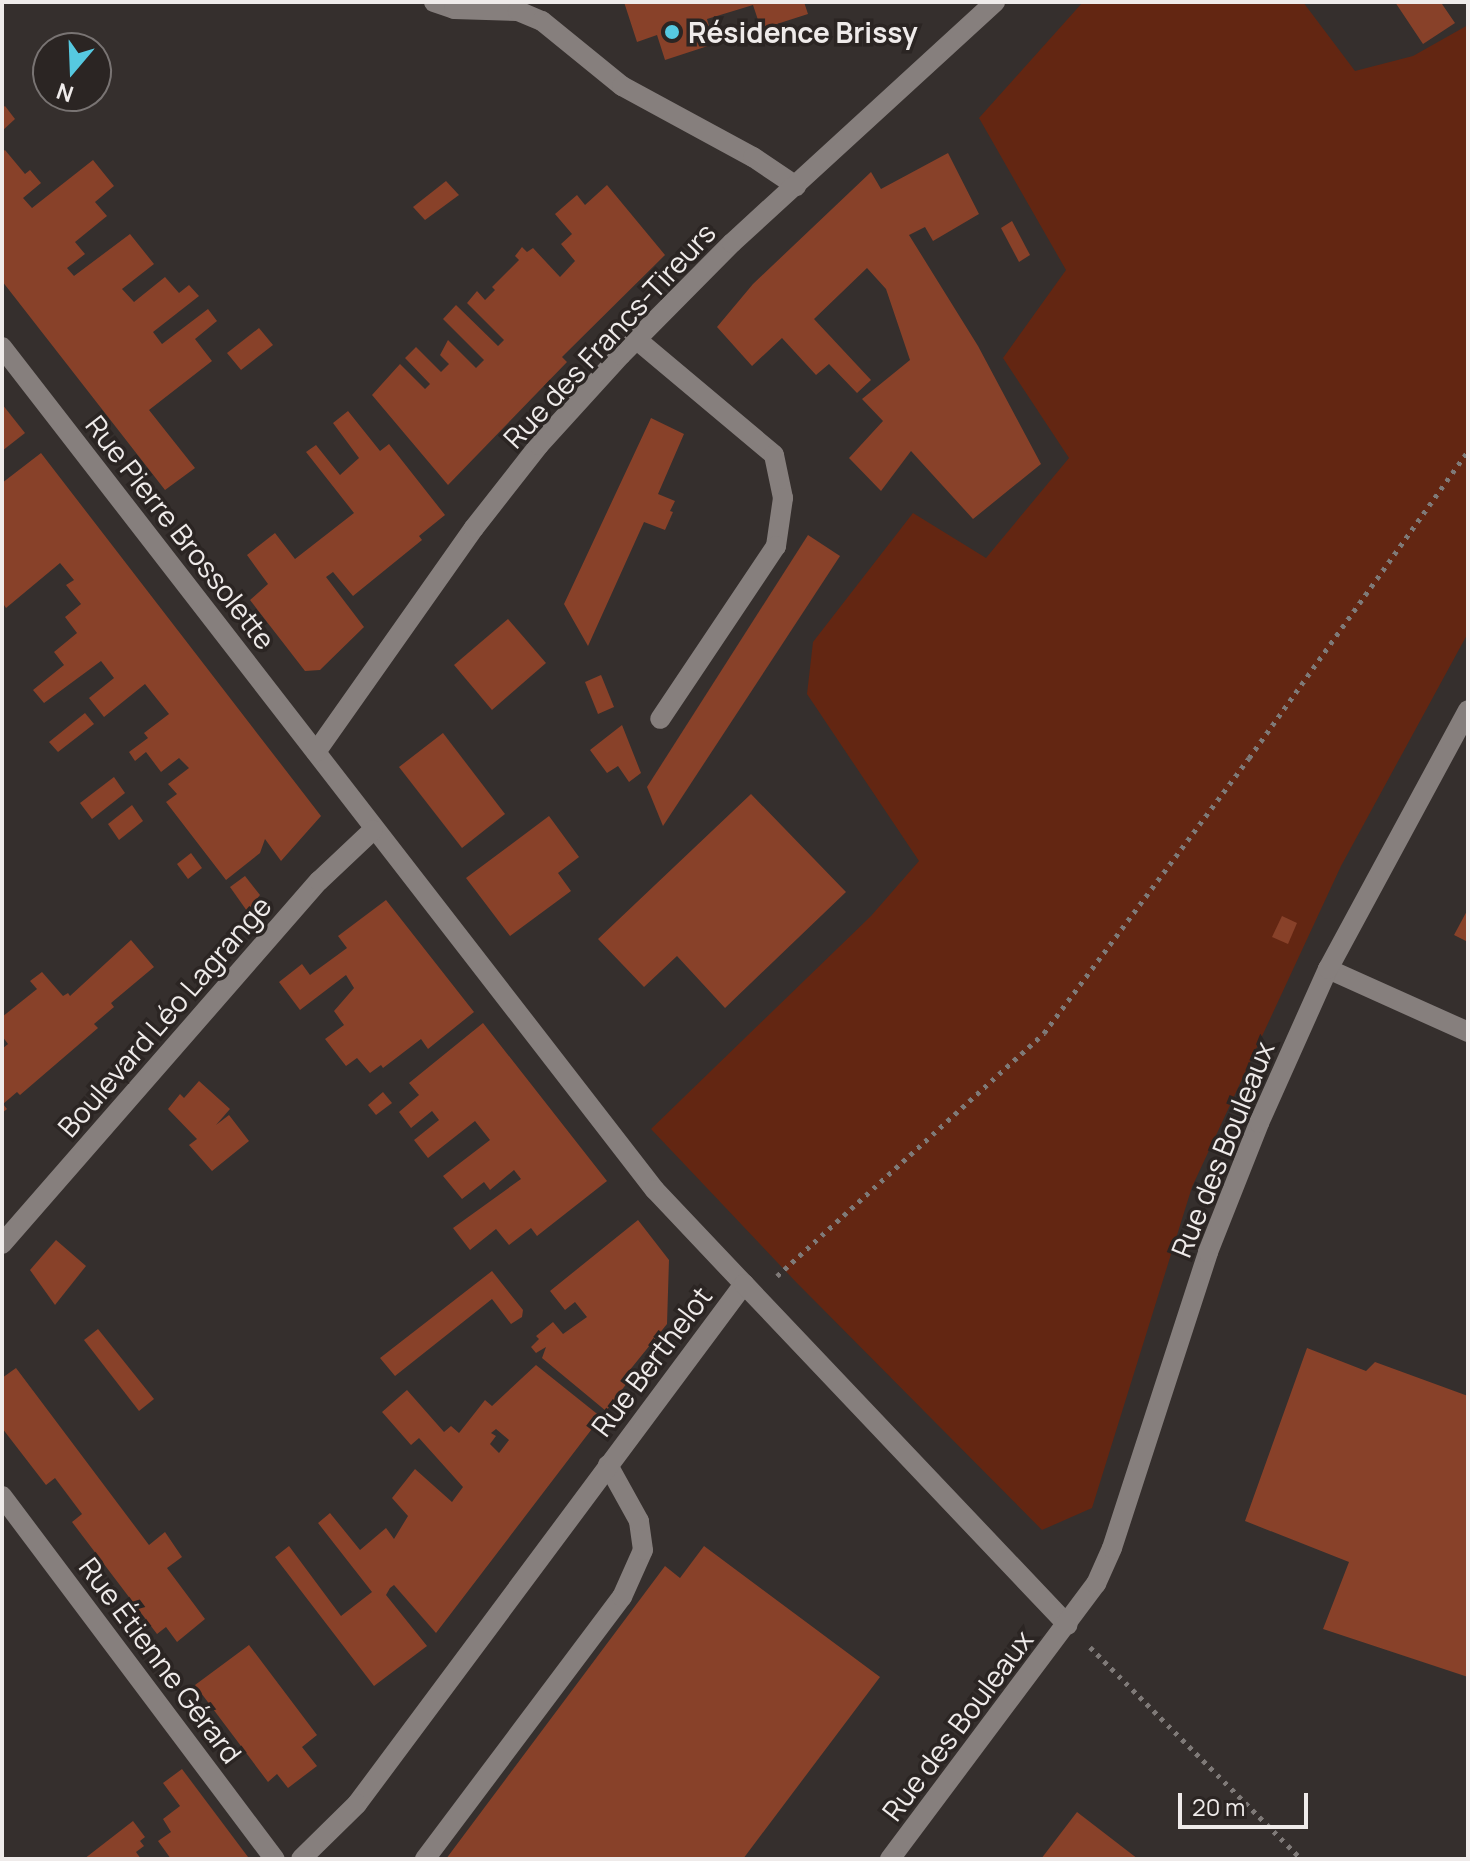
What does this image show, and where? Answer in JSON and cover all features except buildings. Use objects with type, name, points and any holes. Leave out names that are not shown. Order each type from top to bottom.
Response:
[{"type":"street","points":[[434,2],[454,9],[518,11],[542,21],[622,86],[753,157],[796,186]]},
{"type":"street","name":"Rue des Francs-Tireurs","points":[[316,752],[474,528],[539,445],[636,339],[995,2]]},
{"type":"street","points":[[636,339],[774,455],[783,498],[776,546],[660,719]]},
{"type":"street","name":"Rue Pierre Brossolette","points":[[2,347],[316,752]]},
{"type":"street","name":"Rue des Bouleaux","points":[[890,1859],[957,1766],[1068,1625],[1105,1567],[1224,1210],[1328,969],[1468,710]]},
{"type":"street","name":"Rue Berthelot","points":[[301,1859],[357,1804],[608,1465],[750,1290],[655,1190],[373,830],[316,752]]},
{"type":"street","name":"Boulevard Léo Lagrange","points":[[2,1244],[319,881],[373,830]]},
{"type":"street","points":[[1328,969],[1468,1032]]},
{"type":"street","name":"Rue des Bouleaux","points":[[750,1290],[1068,1625]]},
{"type":"street","points":[[425,1859],[622,1597],[643,1550],[639,1521],[608,1465]]},
{"type":"street","name":"Rue Étienne Gérard","points":[[2,1496],[275,1859]]},
{"type":"path","points":[[750,1290],[1044,1033],[1249,758],[1468,451]]},
{"type":"path","points":[[1068,1625],[1301,1859]]},
{"type":"shaded area","points":[[1083,2],[1303,2],[1355,71],[1413,56],[1468,25],[1468,633],[1341,866],[1192,1187],[1092,1508],[1042,1530],[795,1281],[651,1129],[871,916],[919,861],[807,694],[813,642],[913,513],[986,558],[1069,458],[1003,358],[1066,270],[979,118]]},
{"type":"place","name":"Résidence Brissy","points":[[672,32]]}]
